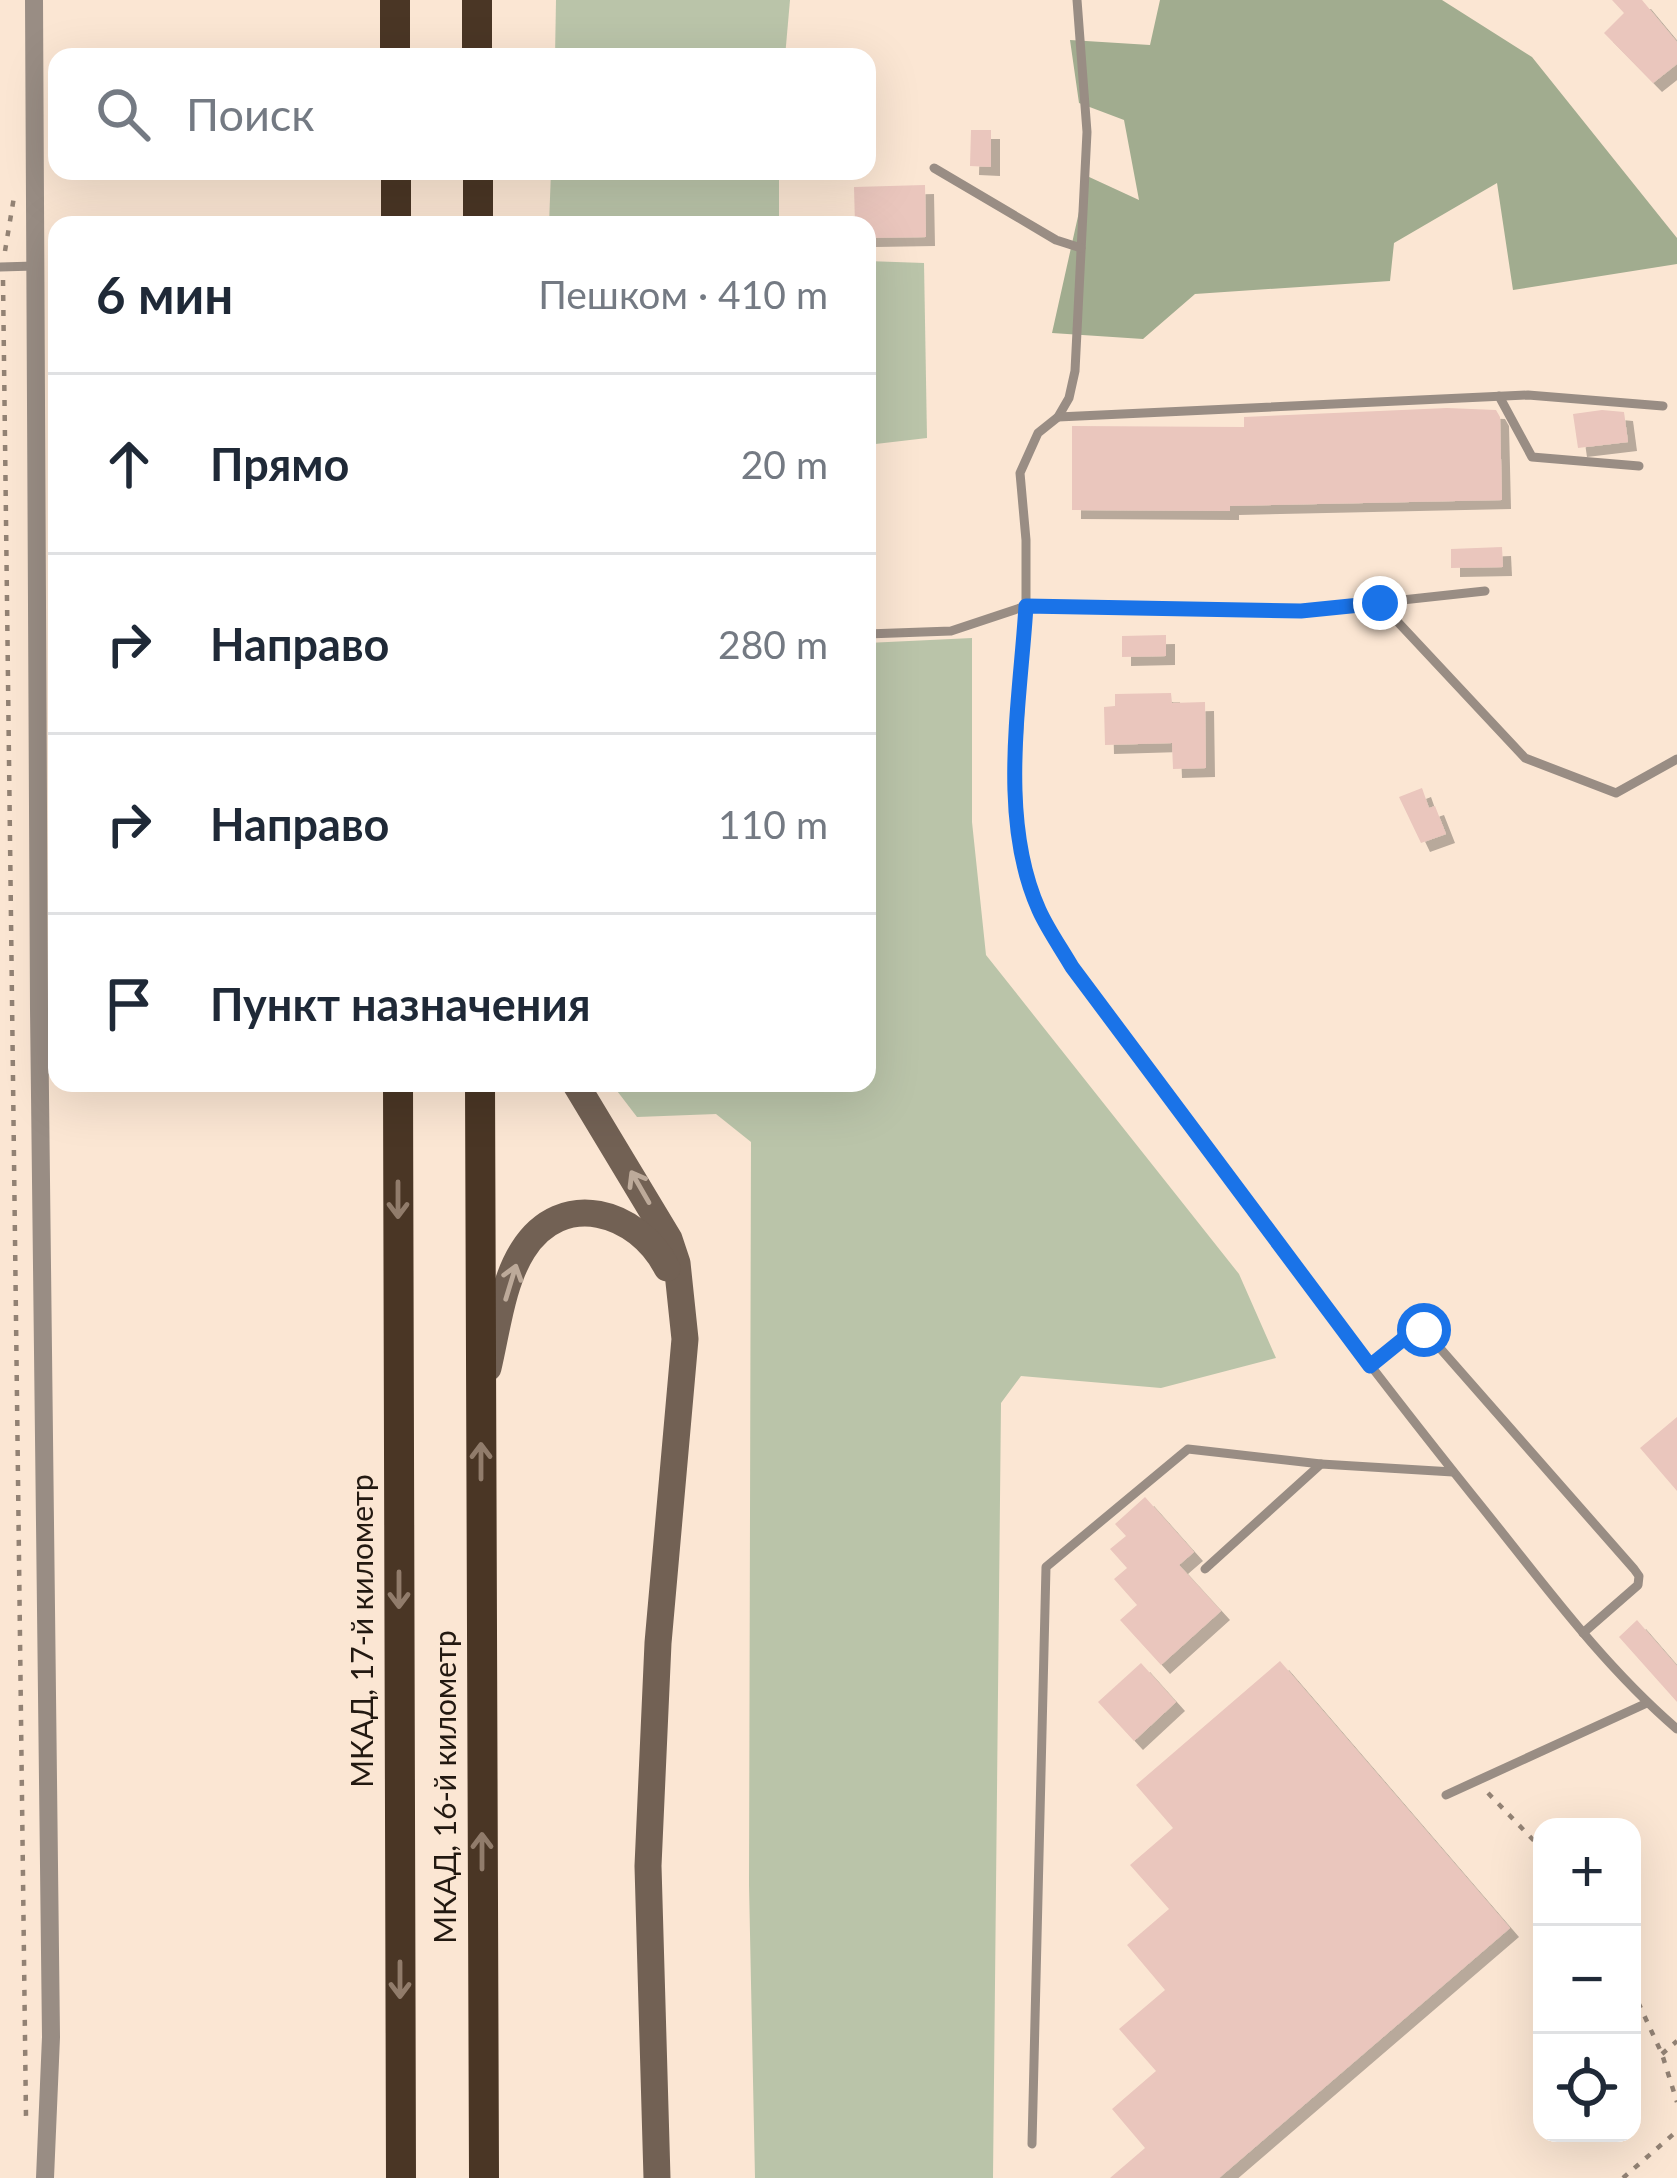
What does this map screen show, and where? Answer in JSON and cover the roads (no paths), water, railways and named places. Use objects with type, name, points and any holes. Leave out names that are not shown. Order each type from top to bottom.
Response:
[{"type":"highway","points":[[395,0],[395,48]]},
{"type":"highway","points":[[477,0],[477,48]]},
{"type":"highway","points":[[395,180],[396,216]]},
{"type":"highway","points":[[478,180],[478,216]]},
{"type":"highway","name":"МКАД, 17-й километр","points":[[398,1092],[401,2178]]},
{"type":"highway","points":[[480,1092],[481,1395]]},
{"type":"highway","name":"МКАД, 16-й километр","points":[[481,1395],[484,2178]]},
{"type":"main road","points":[[580,1092],[669,1239],[685,1339],[658,1643],[648,1866],[657,2178]]},
{"type":"main road","points":[[481,1395],[513,1269],[536,1233],[557,1221],[579,1214],[608,1214],[628,1224],[646,1238],[680,1294]]},
{"type":"street","points":[[34,0],[38,1009],[51,2036],[45,2178]]},
{"type":"lane","points":[[1077,0],[1087,132],[1075,371],[1069,398],[1058,417],[1038,433],[1020,472],[1026,606],[1016,778],[1021,848],[1038,909],[1072,967],[1370,1366],[1583,1633],[1677,1729]]},
{"type":"lane","points":[[934,168],[1056,240],[1081,248]]},
{"type":"lane","points":[[2,267],[35,266]]},
{"type":"lane","points":[[1058,417],[1528,395],[1663,406]]},
{"type":"lane","points":[[1499,396],[1532,457],[1639,466]]},
{"type":"lane","points":[[876,634],[952,631],[1026,606],[1301,611],[1485,591]]},
{"type":"lane","points":[[1380,603],[1526,758],[1616,793],[1677,759]]},
{"type":"lane","points":[[1370,1366],[1412,1332],[1424,1330],[1634,1568],[1638,1585],[1583,1633]]},
{"type":"lane","points":[[1032,2144],[1046,1567],[1188,1449],[1454,1472]]},
{"type":"lane","points":[[1204,1569],[1322,1464]]},
{"type":"lane","points":[[1446,1795],[1647,1703]]}]
